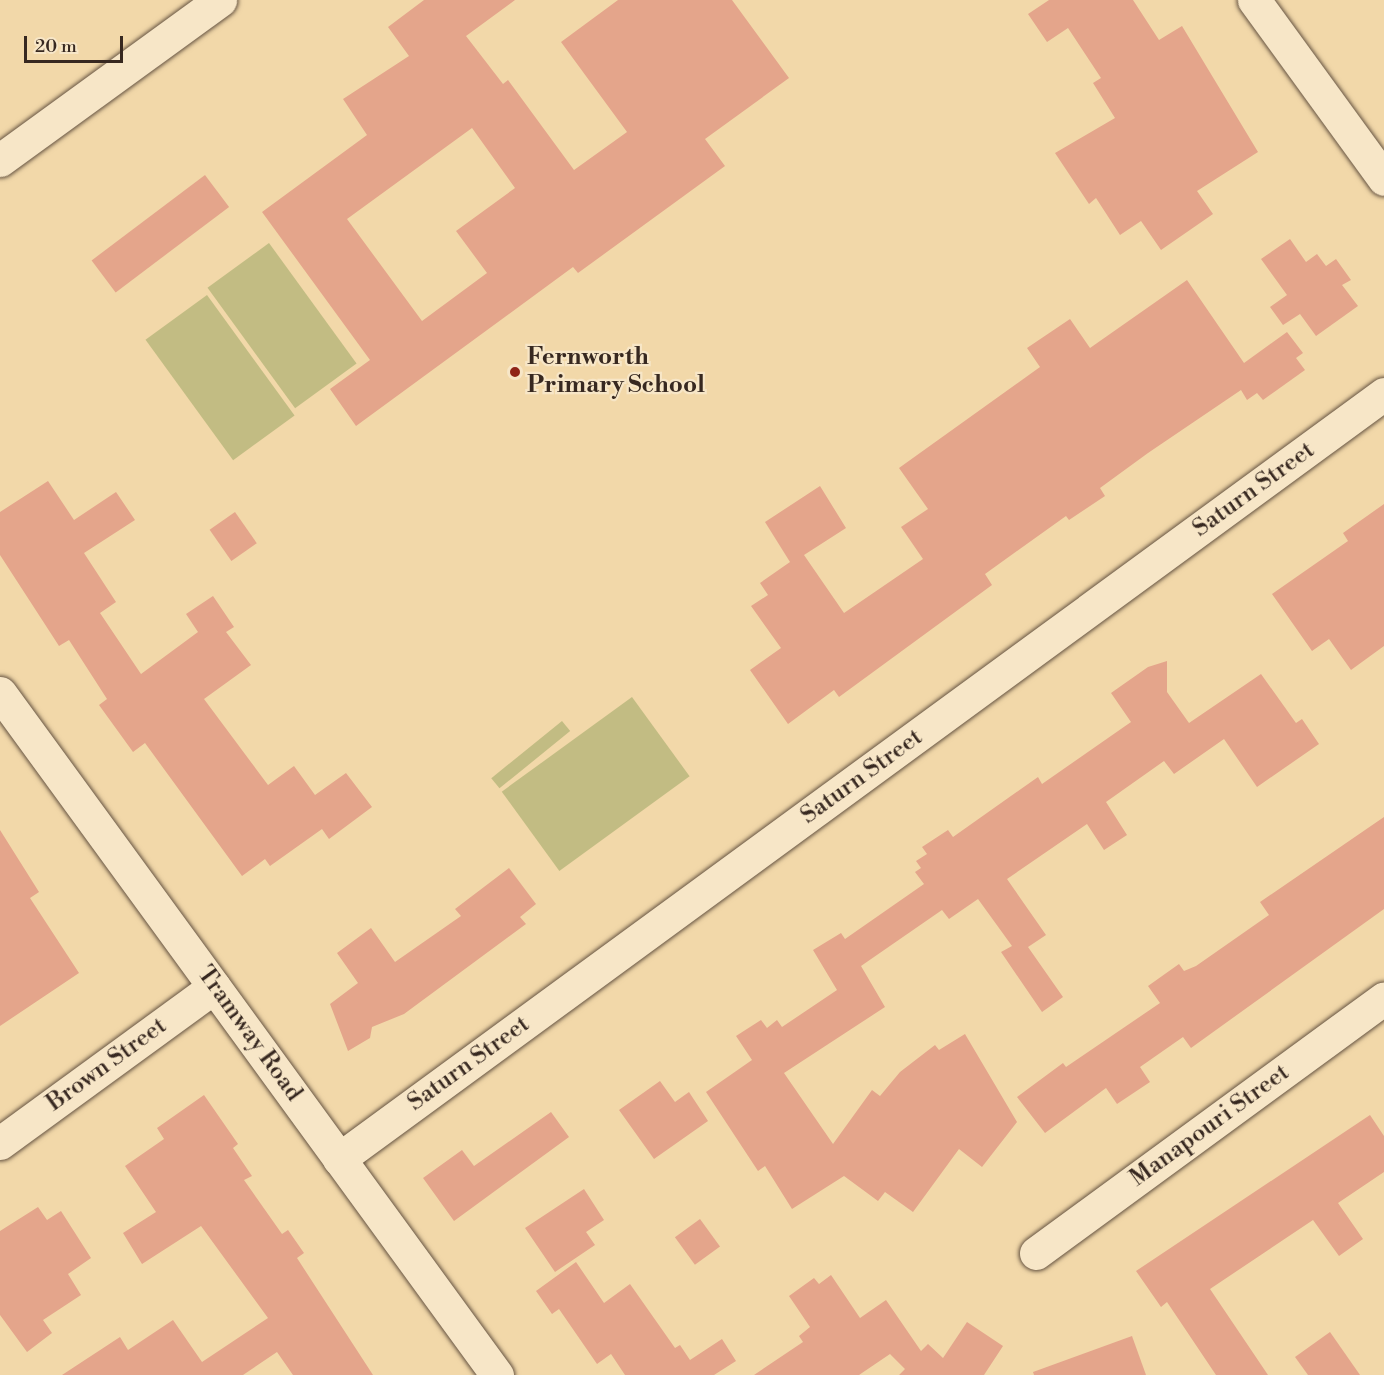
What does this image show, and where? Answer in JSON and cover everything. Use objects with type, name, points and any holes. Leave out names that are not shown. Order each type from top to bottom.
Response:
[{"type":"street","points":[[0,160],[220,0]]},
{"type":"street","points":[[1254,0],[1384,179]]},
{"type":"street","name":"Saturn Street","points":[[339,1159],[1384,394]]},
{"type":"street","name":"Tramway Road","points":[[0,693],[497,1375]]},
{"type":"street","name":"Brown Street","points":[[0,1143],[214,987]]},
{"type":"street","name":"Manapouri Street","points":[[1036,1253],[1384,998]]},
{"type":"shaded area","points":[[269,243],[357,364],[295,408],[208,288]]},
{"type":"shaded area","points":[[207,295],[295,416],[233,460],[146,340]]},
{"type":"shaded area","points":[[632,697],[690,776],[559,871],[502,792]]},
{"type":"shaded area","points":[[562,721],[570,731],[499,788],[491,778]]},
{"type":"building","points":[[424,0],[515,0],[466,36],[503,84],[508,80],[574,170],[627,132],[561,42],[618,0],[732,0],[789,78],[705,139],[725,166],[578,273],[573,267],[356,426],[330,389],[370,360],[262,212],[367,135],[343,99],[409,56],[388,27]],"holes":[[[472,128],[515,188],[456,231],[487,273],[422,321],[347,219]]]},
{"type":"building","points":[[1049,0],[1133,0],[1159,40],[1182,26],[1258,152],[1197,191],[1213,214],[1161,250],[1141,221],[1120,235],[1096,198],[1089,204],[1055,153],[1115,118],[1093,83],[1101,78],[1068,28],[1047,42],[1028,14]]},
{"type":"building","points":[[205,175],[229,207],[116,292],[92,260]]},
{"type":"building","points":[[1290,239],[1306,262],[1317,254],[1326,266],[1336,259],[1351,280],[1342,285],[1358,306],[1316,336],[1300,314],[1283,325],[1270,307],[1287,295],[1261,259]]},
{"type":"building","points":[[1187,280],[1244,363],[1287,332],[1303,353],[1296,358],[1305,370],[1263,400],[1257,393],[1247,400],[1241,390],[1148,453],[1100,488],[1105,496],[1069,520],[1066,516],[985,574],[992,585],[839,697],[834,690],[788,724],[750,670],[781,648],[751,606],[768,595],[760,583],[790,562],[765,522],[820,486],[846,528],[804,555],[844,613],[923,559],[901,527],[928,509],[899,468],[1040,367],[1027,348],[1070,319],[1090,348]]},
{"type":"building","points":[[48,481],[74,520],[116,492],[135,520],[84,553],[116,602],[100,613],[141,674],[198,632],[186,614],[213,596],[234,627],[226,632],[251,665],[204,699],[268,785],[294,766],[315,795],[346,773],[372,807],[329,839],[322,829],[270,866],[265,859],[242,876],[145,743],[133,752],[99,705],[107,699],[69,640],[59,646],[0,555],[0,512]]},
{"type":"building","points":[[1384,504],[1384,646],[1351,670],[1329,639],[1312,651],[1272,594],[1348,541],[1343,533]]},
{"type":"building","points":[[235,512],[257,543],[231,561],[210,530]]},
{"type":"building","points":[[1167,661],[1167,692],[1189,723],[1261,674],[1296,723],[1302,719],[1319,744],[1257,787],[1224,739],[1174,774],[1164,761],[1106,802],[1127,835],[1104,850],[1087,824],[1007,879],[1046,935],[1028,947],[1063,997],[1042,1012],[1001,952],[1012,946],[978,899],[949,919],[942,910],[861,966],[885,1007],[784,1073],[833,1144],[872,1090],[880,1096],[900,1072],[935,1045],[939,1050],[965,1034],[1017,1122],[982,1167],[959,1149],[913,1212],[885,1192],[878,1201],[844,1176],[792,1209],[765,1166],[758,1171],[706,1092],[752,1060],[736,1036],[761,1020],[767,1028],[777,1020],[782,1027],[837,990],[813,950],[841,933],[845,939],[924,884],[915,872],[921,868],[916,861],[927,854],[922,847],[948,830],[953,837],[1038,777],[1042,784],[1131,722],[1111,693],[1148,667]]},
{"type":"building","points":[[1384,817],[1384,909],[1191,1048],[1183,1037],[1140,1067],[1150,1082],[1117,1104],[1106,1088],[1045,1133],[1017,1097],[1063,1063],[1066,1067],[1160,1003],[1148,986],[1179,964],[1184,971],[1196,966],[1269,915],[1260,902]]},
{"type":"building","points":[[0,830],[39,892],[30,898],[79,973],[0,1026]]},
{"type":"building","points":[[509,868],[536,904],[520,917],[526,924],[404,1014],[372,1027],[370,1038],[348,1051],[330,1004],[358,983],[337,953],[371,928],[395,962],[461,916],[455,909]]},
{"type":"building","points":[[660,1081],[675,1102],[689,1092],[708,1121],[654,1159],[619,1110]]},
{"type":"building","points":[[204,1095],[238,1144],[233,1148],[252,1176],[244,1180],[282,1234],[288,1230],[304,1253],[297,1258],[373,1375],[293,1375],[277,1352],[243,1375],[62,1375],[120,1337],[128,1350],[173,1320],[202,1362],[268,1318],[201,1226],[142,1264],[123,1233],[156,1212],[125,1166],[164,1139],[157,1128]]},
{"type":"building","points":[[551,1112],[569,1137],[454,1221],[423,1178],[462,1150],[474,1166]]},
{"type":"building","points":[[1370,1115],[1384,1136],[1384,1172],[1338,1203],[1363,1239],[1339,1256],[1313,1220],[1210,1289],[1268,1375],[1216,1375],[1167,1302],[1161,1307],[1136,1271]]},
{"type":"building","points":[[584,1189],[604,1220],[586,1232],[595,1245],[555,1272],[525,1228]]},
{"type":"building","points":[[38,1207],[47,1220],[61,1211],[91,1258],[68,1274],[81,1295],[43,1320],[52,1333],[27,1352],[0,1315],[0,1231]]},
{"type":"building","points":[[700,1219],[720,1247],[695,1265],[675,1237]]},
{"type":"building","points":[[576,1262],[604,1303],[630,1284],[675,1348],[680,1345],[690,1360],[722,1339],[736,1361],[714,1375],[625,1375],[611,1354],[597,1364],[559,1309],[552,1314],[536,1291]]},
{"type":"building","points":[[831,1275],[860,1318],[886,1300],[921,1351],[928,1344],[943,1358],[967,1322],[1003,1346],[984,1375],[899,1375],[905,1369],[890,1354],[859,1375],[754,1375],[803,1342],[799,1336],[810,1327],[789,1296],[814,1278],[819,1284]]},
{"type":"building","points":[[1330,1332],[1360,1375],[1308,1375],[1295,1357]]},
{"type":"building","points":[[1132,1336],[1146,1375],[1034,1375],[1033,1372]]},
{"type":"place","name":"Fernworth Primary School","points":[[515,372]]}]
